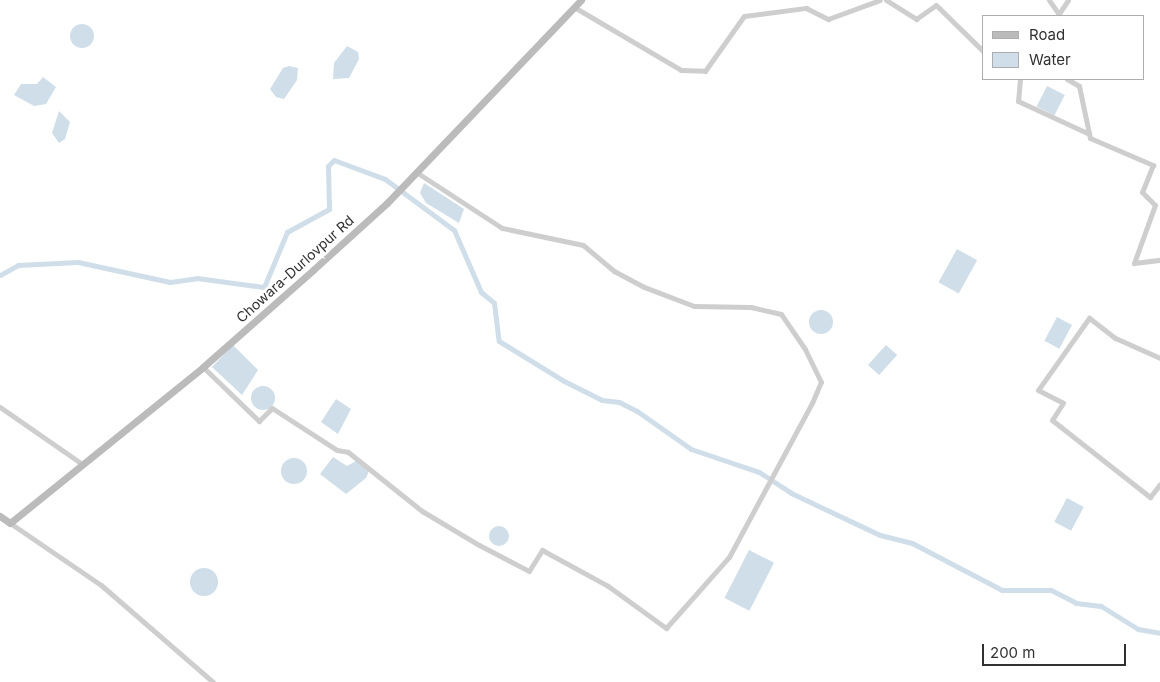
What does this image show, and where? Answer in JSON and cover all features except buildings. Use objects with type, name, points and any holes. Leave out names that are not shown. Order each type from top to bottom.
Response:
[{"type":"street","name":"Chowara-Durlovpur Rd","points":[[10,523],[204,367],[395,195],[580,0]]},
{"type":"street","points":[[574,6],[681,70],[705,71],[744,16],[806,8],[828,19],[880,0]]},
{"type":"street","points":[[886,0],[916,19],[936,5],[982,50]]},
{"type":"street","points":[[1049,0],[1059,15],[1068,0]]},
{"type":"street","points":[[1020,80],[1018,101],[1153,165],[1142,192],[1154,205],[1134,263],[1160,260]]},
{"type":"street","points":[[1070,80],[1079,86],[1089,134]]},
{"type":"street","points":[[204,367],[259,421],[272,408],[336,450],[348,452],[422,511],[479,545],[529,572],[542,550],[608,586],[666,628],[729,556],[821,382],[781,314],[751,307],[694,306],[644,287],[614,271],[583,245],[502,228],[416,172]]},
{"type":"street","points":[[1160,358],[1115,338],[1089,318],[1038,390],[1063,403],[1052,420],[1150,497],[1160,484]]},
{"type":"street","points":[[0,407],[82,464]]},
{"type":"street","points":[[0,516],[101,585],[166,636],[213,682]]},
{"type":"water","points":[[82,24],[91,27],[94,36],[91,45],[82,48],[73,45],[70,36],[73,27]]},
{"type":"water","points":[[347,46],[358,52],[359,59],[349,78],[333,79],[334,63]]},
{"type":"water","points":[[289,66],[298,68],[297,80],[284,99],[276,97],[270,89],[283,68]]},
{"type":"water","points":[[43,77],[56,87],[46,104],[34,106],[14,95],[21,84],[37,84]]},
{"type":"water","points":[[1047,86],[1065,95],[1054,116],[1037,106]]},
{"type":"water","points":[[59,111],[70,122],[65,139],[59,143],[52,133]]},
{"type":"water","points":[[424,183],[464,209],[459,223],[426,203],[420,193]]},
{"type":"water","points":[[957,249],[977,260],[959,293],[939,282]]},
{"type":"water","points":[[821,310],[829,314],[833,322],[829,330],[821,334],[813,330],[809,322],[813,314]]},
{"type":"water","points":[[1057,317],[1072,325],[1059,349],[1044,341]]},
{"type":"water","points":[[233,345],[258,370],[242,395],[212,367]]},
{"type":"water","points":[[886,345],[897,355],[879,375],[868,365]]},
{"type":"water","points":[[263,386],[272,389],[275,398],[272,407],[263,410],[254,407],[251,398],[254,389]]},
{"type":"water","points":[[336,399],[351,409],[338,434],[321,422]]},
{"type":"water","points":[[333,457],[347,466],[356,461],[369,471],[366,478],[346,494],[320,474]]},
{"type":"water","points":[[294,458],[303,462],[307,471],[303,480],[294,484],[285,480],[281,471],[285,462]]},
{"type":"water","points":[[1067,498],[1084,507],[1071,531],[1054,522]]},
{"type":"water","points":[[499,526],[506,529],[509,536],[506,543],[499,546],[492,543],[489,536],[492,529]]},
{"type":"water","points":[[749,550],[774,563],[749,611],[724,598]]},
{"type":"water","points":[[204,568],[214,572],[218,582],[214,592],[204,596],[194,592],[190,582],[194,572]]},
{"type":"waterway","points":[[0,275],[18,265],[78,262],[170,282],[197,278],[264,287],[287,232],[329,209],[328,166],[334,160],[385,179],[454,230],[481,292],[494,303],[499,341],[564,381],[602,400],[619,402],[637,411],[691,449],[759,472],[791,493],[880,535],[912,543],[1002,590],[1051,590],[1076,603],[1101,606],[1138,629],[1160,633]]}]
